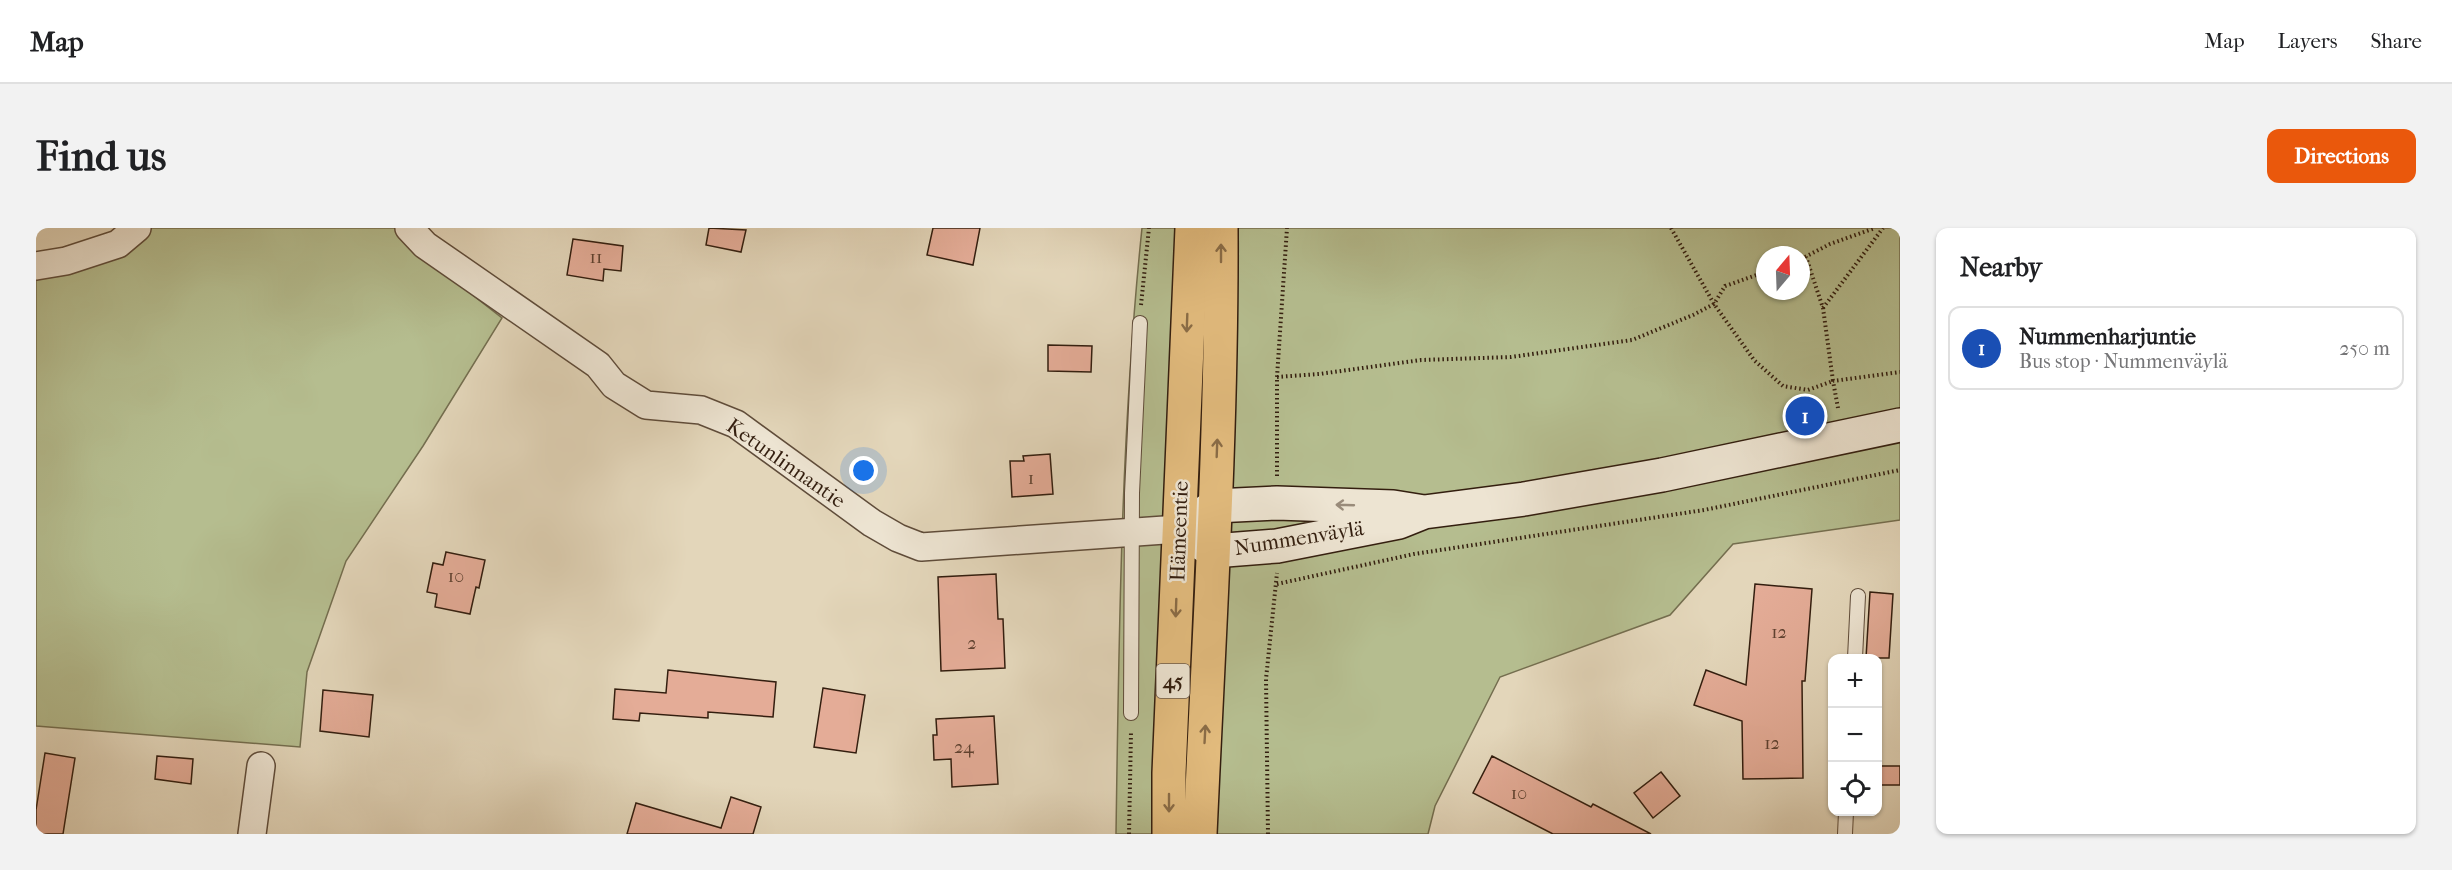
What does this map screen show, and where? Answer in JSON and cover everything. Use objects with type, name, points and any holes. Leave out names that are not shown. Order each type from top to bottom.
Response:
[{"type":"main road","name":"Hämeentie","points":[[1169,834],[1169,773],[1191,228]]},
{"type":"main road","name":"Hämeentie","points":[[1200,834],[1215,506],[1221,228]]},
{"type":"street","points":[[36,266],[66,261],[118,244],[136,228]]},
{"type":"street","name":"Ketunlinnantie","points":[[409,228],[425,245],[598,365],[614,385],[646,405],[701,410],[736,424],[872,523],[898,538],[921,547],[1179,529]]},
{"type":"street","name":"Nummenväylä","points":[[1424,512],[1393,507],[1277,503],[1215,506],[1179,529],[1213,551],[1277,546],[1399,522],[1424,512],[1524,499],[1662,475],[1900,425]]},
{"type":"street","points":[[252,834],[261,766]]},
{"type":"lane","points":[[1131,713],[1135,400],[1140,323]]},
{"type":"lane","points":[[1855,654],[1858,596]]},
{"type":"lane","points":[[1845,834],[1846,816]]},
{"type":"path","points":[[1140,323],[1149,228]]},
{"type":"path","points":[[1277,503],[1277,376],[1287,228]]},
{"type":"path","points":[[1671,228],[1714,304],[1754,360],[1783,386],[1808,390],[1833,381],[1900,372]]},
{"type":"path","points":[[1810,254],[1830,244],[1875,228]]},
{"type":"path","points":[[1823,308],[1883,228]]},
{"type":"path","points":[[1277,376],[1319,374],[1421,360],[1511,357],[1632,339],[1693,315],[1714,304],[1725,286],[1756,275]]},
{"type":"path","points":[[1810,276],[1823,308],[1838,411]]},
{"type":"path","points":[[1277,584],[1413,554],[1704,510],[1900,470]]},
{"type":"path","points":[[1268,834],[1266,679],[1277,584],[1277,546]]},
{"type":"path","points":[[1129,834],[1131,713]]},
{"type":"green space","points":[[149,228],[400,228],[447,275],[502,318],[423,446],[346,561],[307,672],[300,747],[36,726],[36,276]]},
{"type":"green space","points":[[1142,228],[1900,228],[1900,520],[1733,544],[1670,615],[1500,677],[1435,806],[1428,834],[1116,834],[1122,531],[1130,379]]},
{"type":"building","points":[[709,228],[746,230],[741,252],[706,245]]},
{"type":"building","points":[[933,228],[980,228],[973,265],[927,255]]},
{"type":"building","points":[[573,239],[623,246],[621,271],[604,269],[603,281],[567,275]]},
{"type":"building","points":[[1048,345],[1092,346],[1091,372],[1048,371]]},
{"type":"building","points":[[1050,454],[1053,494],[1012,497],[1010,461],[1024,461],[1023,456]]},
{"type":"building","points":[[446,552],[485,560],[470,614],[435,607],[437,594],[427,592],[433,563],[443,565]]},
{"type":"building","points":[[996,574],[998,619],[1003,619],[1005,668],[941,671],[938,577]]},
{"type":"building","points":[[1755,584],[1812,589],[1805,681],[1802,681],[1803,778],[1743,779],[1742,721],[1694,705],[1706,670],[1746,685]]},
{"type":"building","points":[[1870,592],[1893,594],[1889,658],[1882,658],[1882,654],[1866,654]]},
{"type":"building","points":[[668,670],[776,682],[773,717],[708,712],[708,718],[640,713],[639,721],[613,719],[615,689],[666,693]]},
{"type":"building","points":[[823,688],[865,695],[856,753],[814,747]]},
{"type":"building","points":[[323,690],[373,695],[369,737],[320,731]]},
{"type":"building","points":[[994,716],[998,784],[952,787],[951,759],[934,760],[933,735],[937,735],[936,719]]},
{"type":"building","points":[[45,753],[75,758],[63,834],[36,834],[36,810]]},
{"type":"building","points":[[157,756],[193,759],[191,784],[155,779]]},
{"type":"building","points":[[1492,756],[1591,807],[1593,804],[1651,834],[1553,834],[1473,793]]},
{"type":"building","points":[[1882,766],[1900,766],[1900,785],[1882,785]]},
{"type":"building","points":[[1661,772],[1680,796],[1653,818],[1634,793]]},
{"type":"building","points":[[731,797],[761,807],[753,834],[627,834],[636,803],[721,828]]},
{"type":"place","name":"Nummenharjuntie","points":[[1805,416]]}]
